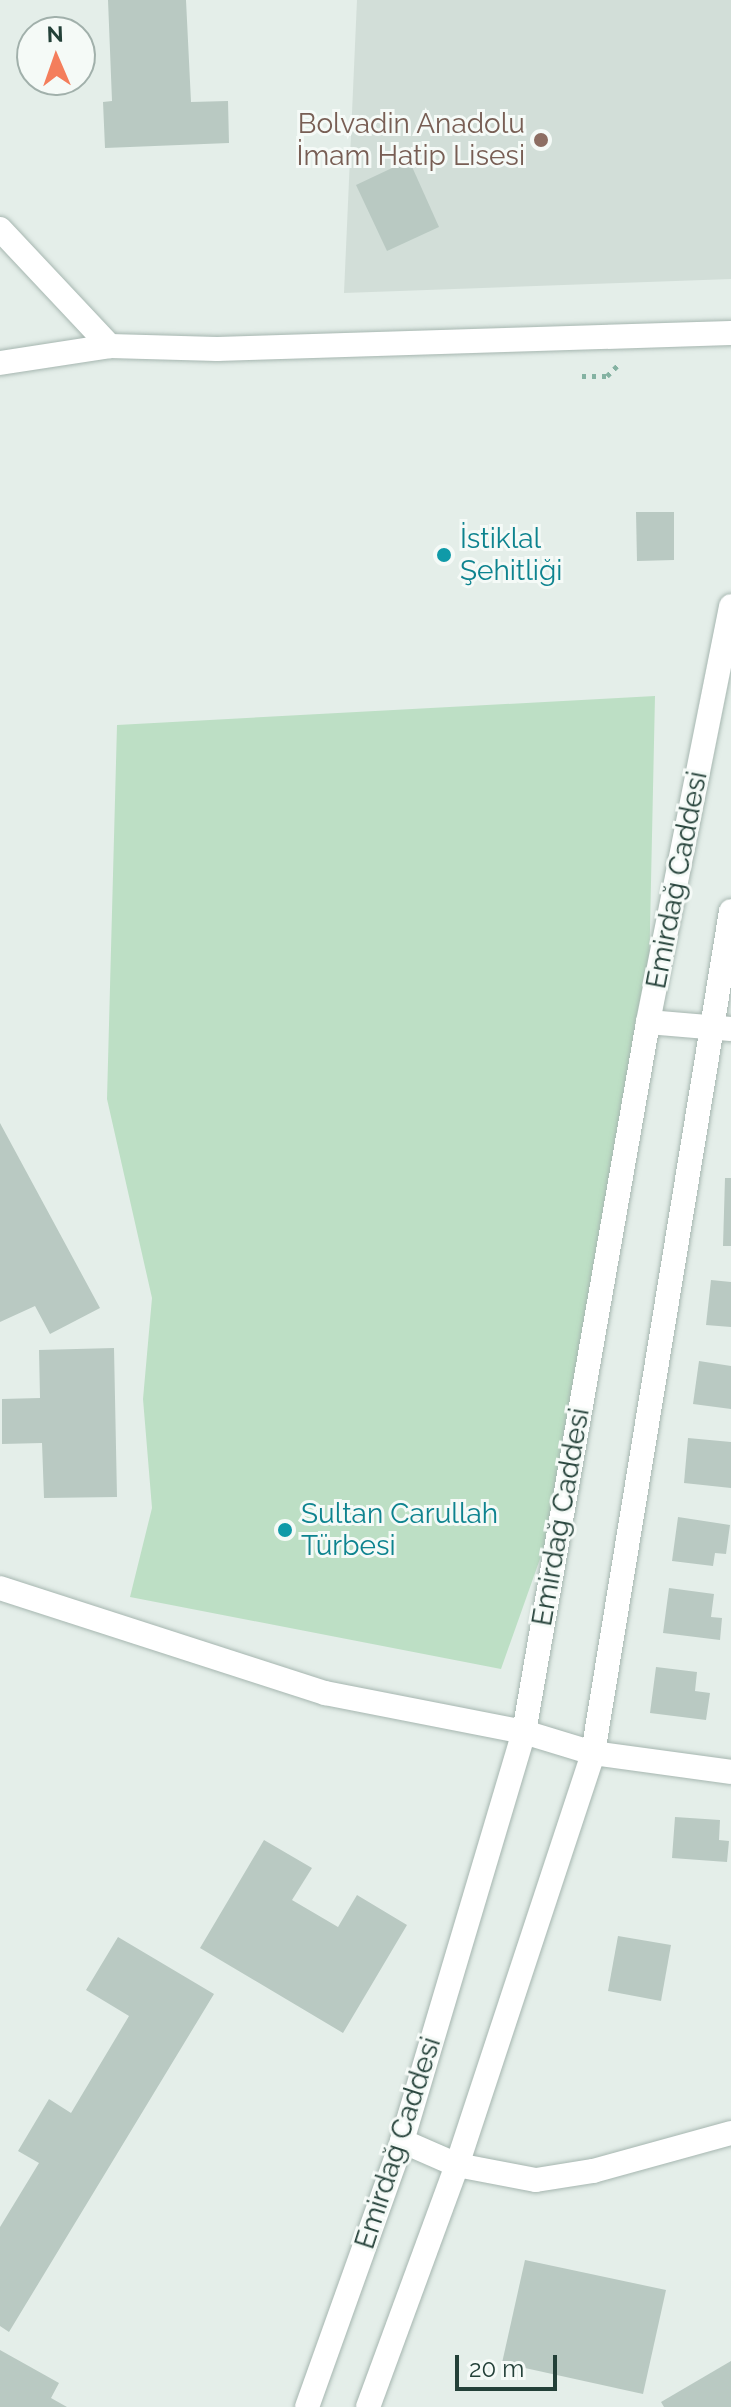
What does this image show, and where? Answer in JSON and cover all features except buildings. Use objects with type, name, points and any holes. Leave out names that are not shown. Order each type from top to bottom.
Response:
[{"type":"main road","points":[[0,229],[110,346]]},
{"type":"main road","points":[[0,363],[110,346],[217,349],[731,333]]},
{"type":"main road","name":"Emirdağ Caddesi","points":[[307,2407],[402,2141],[524,1732],[648,1022],[731,606]]},
{"type":"main road","points":[[368,2407],[457,2165],[593,1753],[720,1028],[731,911]]},
{"type":"main road","points":[[648,1022],[720,1028]]},
{"type":"main road","points":[[0,1588],[325,1693],[524,1732],[593,1753],[731,1772]]},
{"type":"main road","points":[[402,2141],[457,2165],[536,2180],[731,2133]]},
{"type":"shaded area","name":"Bolvadin Anadolu İmam Hatip Lisesi","points":[[357,0],[731,0],[731,279],[344,293]]},
{"type":"green space","points":[[655,696],[648,1022],[568,1480],[501,1669],[130,1597],[152,1508],[143,1399],[152,1298],[107,1099],[117,725]]},
{"type":"place","name":"Bolvadin Anadolu İmam Hatip Lisesi","points":[[541,140]]},
{"type":"place","name":"İstiklal Şehitliği","points":[[444,555]]},
{"type":"place","name":"Sultan Carullah Türbesi","points":[[285,1530]]}]
